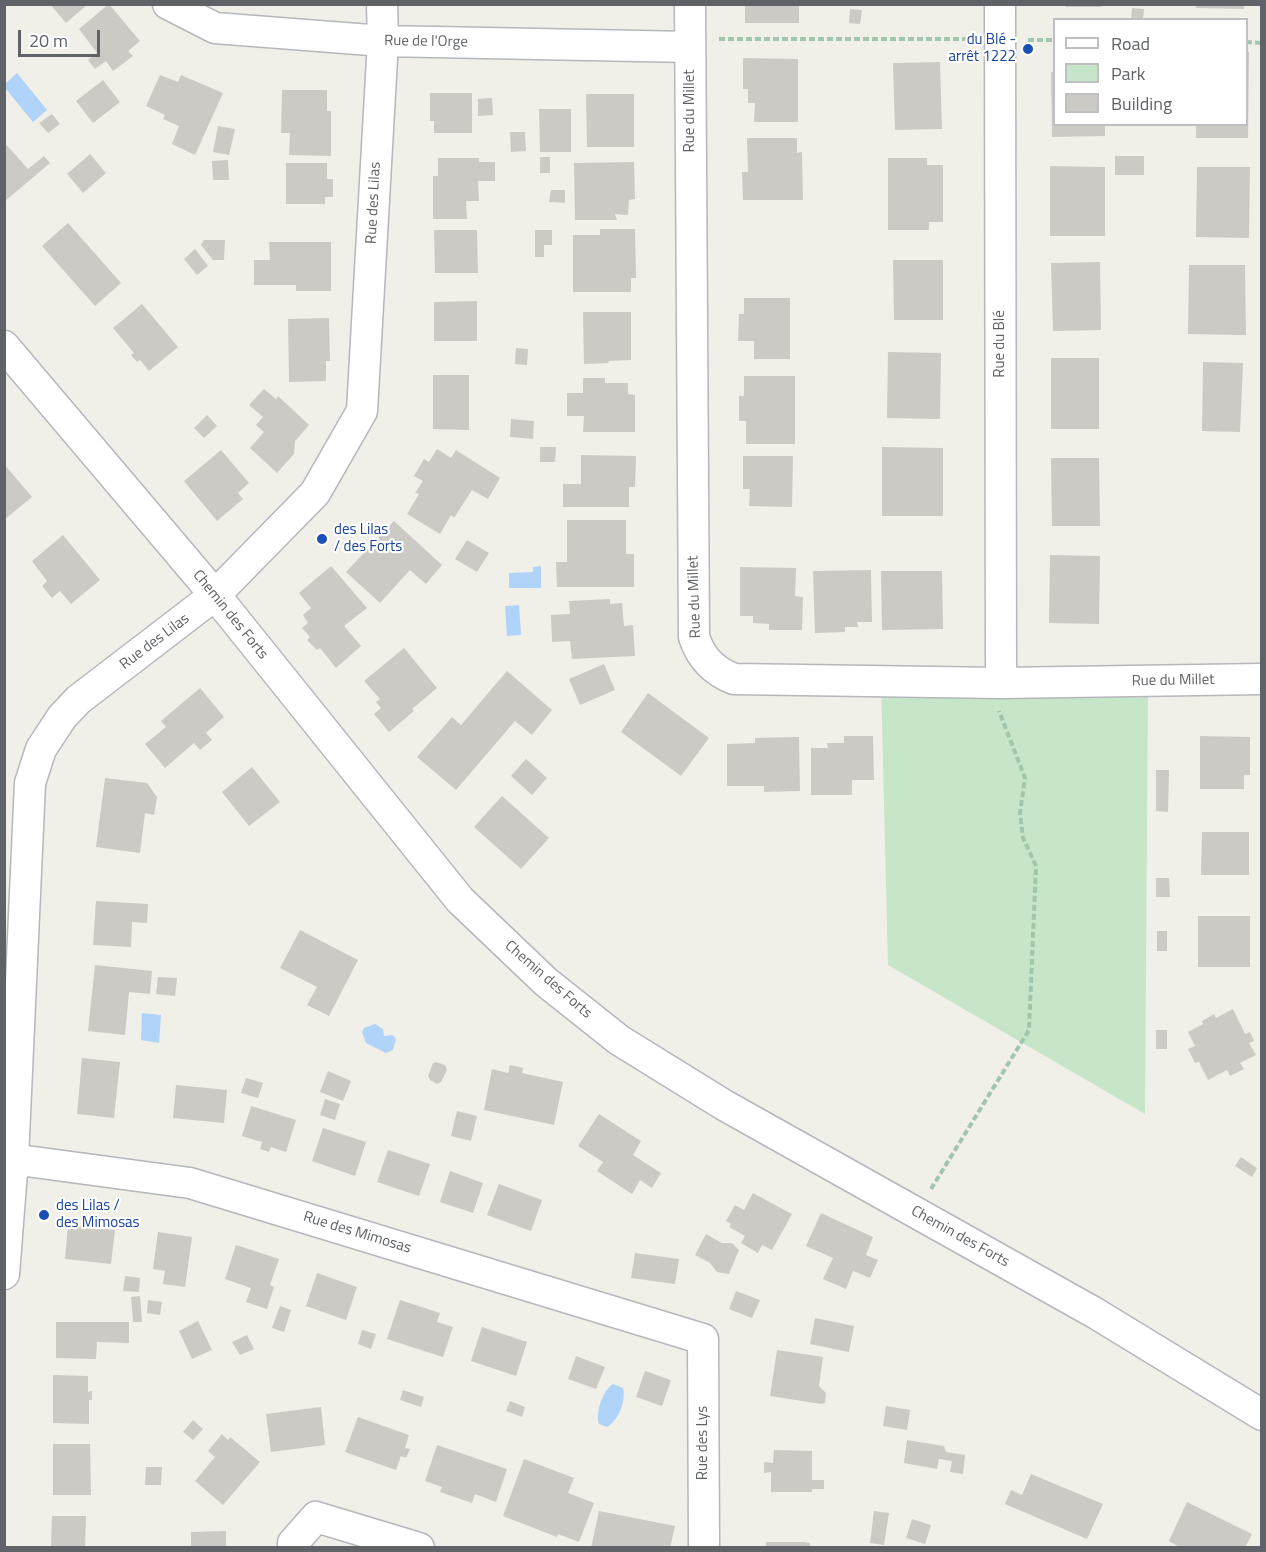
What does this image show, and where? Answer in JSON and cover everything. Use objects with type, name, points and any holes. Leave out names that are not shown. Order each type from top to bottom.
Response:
[{"type":"street","name":"Rue de l'Orge","points":[[168,4],[215,28],[383,41],[690,43]]},
{"type":"street","name":"Rue des Lilas","points":[[4,1274],[9,1159],[15,871],[30,783],[41,749],[62,717],[78,700],[215,595],[315,493],[362,411],[383,41],[382,4]]},
{"type":"street","name":"Rue du Millet","points":[[690,4],[694,637],[704,659],[719,673],[734,679],[1001,683],[1262,679]]},
{"type":"street","name":"Rue du Blé","points":[[1000,4],[1001,683]]},
{"type":"street","name":"Chemin des Forts","points":[[4,346],[215,595],[460,900],[546,982],[619,1040],[724,1105],[1095,1313],[1262,1415]]},
{"type":"street","name":"Rue des Mimosas","points":[[9,1159],[190,1183],[703,1339]]},
{"type":"street","name":"Rue des Lys","points":[[703,1339],[704,1548]]},
{"type":"street","points":[[293,1548],[293,1543],[316,1517],[419,1548]]},
{"type":"path","points":[[690,43],[1053,40]]},
{"type":"path","points":[[916,1213],[1029,1030],[1036,866],[1023,838],[1020,813],[1025,778],[999,714],[1001,683]]},
{"type":"green space","points":[[881,681],[1148,681],[1145,1114],[888,965]]},
{"type":"water","points":[[17,73],[47,110],[33,122],[5,88],[5,84]]},
{"type":"water","points":[[541,566],[541,588],[509,588],[509,573],[533,572],[533,567]]},
{"type":"water","points":[[519,605],[521,635],[507,636],[505,606]]},
{"type":"water","points":[[142,1013],[161,1015],[159,1043],[141,1040]]},
{"type":"water","points":[[375,1024],[383,1029],[384,1036],[393,1035],[396,1039],[393,1050],[386,1053],[366,1043],[362,1032],[364,1028]]},
{"type":"water","points":[[613,1384],[623,1388],[623,1399],[621,1410],[607,1427],[599,1424],[598,1414],[603,1396]]},
{"type":"building","points":[[50,4],[88,4],[66,23]]},
{"type":"building","points":[[109,4],[140,41],[128,51],[133,56],[113,71],[106,61],[95,69],[88,60],[97,53],[79,29]]},
{"type":"building","points":[[745,4],[799,4],[799,23],[745,23]]},
{"type":"building","points":[[1065,4],[1101,4],[1101,7],[1066,7]]},
{"type":"building","points":[[1196,4],[1244,4],[1244,9],[1196,8]]},
{"type":"building","points":[[1132,8],[1144,9],[1143,18],[1131,18]]},
{"type":"building","points":[[850,9],[862,10],[860,24],[849,23]]},
{"type":"building","points":[[1249,52],[1248,138],[1196,138],[1196,126],[1248,126]]},
{"type":"building","points":[[743,58],[798,59],[798,122],[754,122],[755,103],[748,103],[748,89],[743,89]]},
{"type":"building","points":[[940,62],[942,129],[895,130],[893,63]]},
{"type":"building","points":[[1051,72],[1053,72],[1053,126],[1105,126],[1105,136],[1052,137]]},
{"type":"building","points":[[160,75],[178,82],[181,75],[223,93],[195,155],[172,144],[179,126],[163,119],[165,115],[146,106]]},
{"type":"building","points":[[103,80],[120,102],[93,123],[76,101]]},
{"type":"building","points":[[282,90],[327,90],[327,111],[331,111],[331,156],[289,155],[290,133],[281,133]]},
{"type":"building","points":[[430,93],[472,93],[472,133],[434,133],[434,121],[430,121]]},
{"type":"building","points":[[586,94],[634,94],[634,147],[587,147]]},
{"type":"building","points":[[492,98],[493,115],[478,116],[478,99]]},
{"type":"building","points":[[539,109],[571,109],[571,152],[540,152]]},
{"type":"building","points":[[52,114],[60,124],[48,133],[39,123]]},
{"type":"building","points":[[218,126],[235,129],[229,155],[213,152]]},
{"type":"building","points":[[510,132],[525,132],[526,151],[511,152]]},
{"type":"building","points":[[747,138],[797,138],[797,153],[802,152],[803,200],[743,200],[742,172],[748,172]]},
{"type":"building","points":[[4,142],[28,169],[44,156],[50,163],[4,202]]},
{"type":"building","points":[[90,154],[106,173],[83,193],[67,174]]},
{"type":"building","points":[[1115,156],[1144,156],[1144,175],[1115,175]]},
{"type":"building","points":[[540,157],[550,157],[550,173],[540,173]]},
{"type":"building","points":[[438,158],[479,158],[479,162],[495,162],[495,181],[478,181],[479,201],[466,201],[467,219],[433,219],[433,176],[438,176]]},
{"type":"building","points":[[888,158],[927,158],[927,165],[943,165],[943,222],[929,222],[929,230],[888,230]]},
{"type":"building","points":[[228,160],[229,180],[213,180],[212,161]]},
{"type":"building","points":[[634,162],[635,199],[629,200],[628,215],[615,214],[617,220],[575,220],[574,163]]},
{"type":"building","points":[[286,163],[327,163],[327,179],[333,179],[333,197],[325,197],[325,204],[286,204]]},
{"type":"building","points":[[1050,166],[1105,167],[1105,236],[1050,236]]},
{"type":"building","points":[[1197,167],[1250,167],[1249,238],[1196,237]]},
{"type":"building","points":[[551,190],[565,190],[565,203],[549,202]]},
{"type":"building","points":[[68,223],[121,283],[95,306],[42,246]]},
{"type":"building","points":[[600,229],[635,229],[636,278],[631,278],[631,292],[573,292],[573,235],[600,235]]},
{"type":"building","points":[[434,230],[477,230],[478,273],[435,273]]},
{"type":"building","points":[[535,230],[552,230],[552,245],[544,245],[544,257],[535,257]]},
{"type":"building","points":[[204,240],[225,240],[224,260],[213,260],[201,245]]},
{"type":"building","points":[[269,242],[331,242],[331,291],[296,291],[296,285],[254,285],[254,260],[270,260]]},
{"type":"building","points":[[195,249],[208,266],[197,275],[184,259]]},
{"type":"building","points":[[893,260],[943,260],[943,320],[894,320]]},
{"type":"building","points":[[1100,262],[1101,330],[1053,331],[1051,263]]},
{"type":"building","points":[[1189,265],[1245,265],[1246,335],[1188,334]]},
{"type":"building","points":[[744,298],[790,298],[790,359],[754,359],[754,341],[738,341],[739,314],[744,314]]},
{"type":"building","points":[[477,301],[477,341],[434,341],[434,302]]},
{"type":"building","points":[[142,304],[178,347],[149,371],[140,360],[137,362],[131,355],[134,353],[113,328]]},
{"type":"building","points":[[583,312],[631,312],[631,360],[584,364]]},
{"type":"building","points":[[329,318],[330,361],[326,361],[326,381],[289,382],[288,319]]},
{"type":"building","points":[[516,348],[528,349],[527,365],[515,364]]},
{"type":"building","points":[[888,352],[941,353],[940,419],[887,418]]},
{"type":"building","points":[[1051,358],[1099,358],[1099,429],[1051,429]]},
{"type":"building","points":[[1203,362],[1243,363],[1240,432],[1202,431]]},
{"type":"building","points":[[433,375],[469,375],[469,430],[433,429]]},
{"type":"building","points":[[744,376],[795,376],[795,444],[746,444],[746,421],[739,421],[739,396],[744,396]]},
{"type":"building","points":[[583,378],[605,378],[605,383],[628,383],[628,394],[635,395],[635,432],[583,432],[584,416],[567,416],[567,393],[583,393]]},
{"type":"building","points":[[264,389],[276,399],[278,396],[309,425],[295,441],[294,454],[277,473],[250,448],[264,432],[256,425],[263,417],[249,405]]},
{"type":"building","points":[[207,415],[217,426],[204,438],[194,428]]},
{"type":"building","points":[[511,419],[534,421],[533,439],[510,437]]},
{"type":"building","points":[[540,447],[556,447],[555,462],[540,462]]},
{"type":"building","points":[[882,447],[943,448],[943,516],[882,516]]},
{"type":"building","points":[[437,449],[451,458],[456,450],[500,478],[488,499],[472,490],[454,518],[451,515],[440,534],[407,514],[419,494],[415,493],[423,481],[414,476],[424,459],[429,462]]},
{"type":"building","points":[[221,450],[249,483],[238,493],[243,499],[217,521],[184,481]]},
{"type":"building","points":[[581,455],[636,456],[635,487],[629,487],[629,507],[563,507],[563,484],[581,484]]},
{"type":"building","points":[[743,456],[793,456],[792,507],[749,506],[750,489],[743,489]]},
{"type":"building","points":[[1051,458],[1099,458],[1100,526],[1052,526]]},
{"type":"building","points":[[4,464],[32,497],[4,520]]},
{"type":"building","points":[[567,520],[626,520],[626,554],[634,554],[634,587],[557,587],[556,562],[567,562]]},
{"type":"building","points":[[394,521],[442,565],[426,584],[410,570],[380,603],[346,572]]},
{"type":"building","points":[[63,535],[100,580],[71,604],[60,591],[52,598],[42,586],[47,581],[32,561]]},
{"type":"building","points":[[467,540],[489,553],[477,572],[455,559]]},
{"type":"building","points":[[1050,555],[1100,556],[1099,624],[1049,623]]},
{"type":"building","points":[[331,566],[367,608],[344,626],[361,646],[336,668],[320,648],[317,650],[307,640],[310,637],[302,628],[308,623],[303,615],[311,608],[299,593]]},
{"type":"building","points":[[740,567],[796,568],[795,596],[803,597],[802,630],[769,630],[769,624],[753,623],[753,616],[740,616]]},
{"type":"building","points":[[871,570],[872,622],[857,622],[858,627],[845,627],[845,632],[815,633],[813,571]]},
{"type":"building","points":[[881,571],[942,571],[943,629],[882,630]]},
{"type":"building","points":[[610,599],[610,604],[622,603],[624,626],[633,625],[635,656],[572,659],[570,641],[552,642],[551,615],[570,614],[569,601]]},
{"type":"building","points":[[404,648],[437,688],[389,732],[374,714],[381,708],[376,702],[380,699],[364,681]]},
{"type":"building","points":[[604,664],[615,690],[580,705],[569,679]]},
{"type":"building","points":[[507,671],[552,710],[532,735],[515,721],[456,790],[417,757],[452,717],[461,725]]},
{"type":"building","points":[[200,688],[224,717],[206,733],[212,740],[200,750],[194,743],[165,768],[145,744],[166,727],[161,721]]},
{"type":"building","points":[[648,693],[709,738],[681,776],[621,732]]},
{"type":"building","points":[[844,736],[873,736],[874,780],[852,780],[852,795],[811,795],[811,748],[828,748],[827,743],[844,743]]},
{"type":"building","points":[[1200,736],[1250,737],[1250,775],[1244,775],[1244,789],[1200,789]]},
{"type":"building","points":[[799,737],[800,791],[764,792],[764,786],[727,786],[727,744],[755,743],[755,738]]},
{"type":"building","points":[[526,759],[547,778],[532,795],[511,776]]},
{"type":"building","points":[[252,767],[280,802],[249,826],[222,792]]},
{"type":"building","points":[[1156,770],[1169,770],[1168,812],[1156,811]]},
{"type":"building","points":[[105,778],[147,783],[157,797],[154,815],[145,813],[140,853],[96,847]]},
{"type":"building","points":[[502,796],[549,838],[521,869],[474,827]]},
{"type":"building","points":[[1202,832],[1249,832],[1249,875],[1201,875]]},
{"type":"building","points":[[1156,878],[1169,878],[1170,897],[1156,897]]},
{"type":"building","points":[[96,901],[148,904],[147,923],[132,922],[131,947],[93,945]]},
{"type":"building","points":[[1198,916],[1250,916],[1250,967],[1198,967]]},
{"type":"building","points":[[300,930],[358,960],[329,1016],[307,1005],[317,987],[280,968]]},
{"type":"building","points":[[1157,931],[1167,931],[1167,951],[1157,951]]},
{"type":"building","points":[[95,965],[152,971],[150,994],[129,992],[125,1035],[88,1031]]},
{"type":"building","points":[[158,977],[177,978],[175,996],[156,994]]},
{"type":"building","points":[[1233,1009],[1245,1034],[1250,1032],[1254,1041],[1249,1043],[1256,1055],[1240,1063],[1244,1069],[1230,1076],[1227,1070],[1208,1080],[1199,1062],[1195,1063],[1188,1049],[1195,1046],[1188,1032],[1203,1024],[1202,1021],[1214,1014],[1216,1018]]},
{"type":"building","points":[[1156,1030],[1167,1030],[1167,1049],[1156,1049]]},
{"type":"building","points":[[82,1058],[120,1062],[114,1118],[77,1114]]},
{"type":"building","points":[[433,1063],[445,1065],[447,1070],[441,1082],[437,1084],[428,1076]]},
{"type":"building","points":[[510,1065],[523,1068],[522,1073],[563,1082],[554,1125],[484,1110],[492,1069],[508,1073]]},
{"type":"building","points":[[328,1071],[351,1081],[343,1101],[320,1092]]},
{"type":"building","points":[[246,1078],[263,1083],[258,1098],[241,1093]]},
{"type":"building","points":[[176,1085],[227,1090],[224,1123],[173,1118]]},
{"type":"building","points":[[325,1099],[340,1104],[335,1120],[320,1115]]},
{"type":"building","points":[[251,1106],[296,1120],[286,1152],[271,1147],[269,1152],[260,1149],[262,1142],[242,1136]]},
{"type":"building","points":[[457,1111],[477,1116],[471,1141],[451,1136]]},
{"type":"building","points":[[599,1114],[641,1141],[633,1155],[661,1173],[652,1188],[640,1180],[632,1194],[597,1171],[603,1162],[578,1146]]},
{"type":"building","points":[[323,1128],[366,1142],[355,1176],[312,1161]]},
{"type":"building","points":[[388,1150],[430,1164],[419,1196],[377,1182]]},
{"type":"building","points":[[1241,1157],[1257,1168],[1252,1177],[1235,1166]]},
{"type":"building","points":[[450,1171],[483,1183],[473,1213],[440,1202]]},
{"type":"building","points":[[499,1184],[542,1200],[531,1231],[487,1215]]},
{"type":"building","points":[[753,1193],[792,1214],[772,1250],[762,1245],[758,1253],[741,1243],[745,1236],[729,1227],[731,1224],[726,1221],[735,1205],[744,1210]]},
{"type":"building","points":[[821,1213],[873,1237],[866,1255],[878,1260],[870,1278],[853,1271],[846,1289],[823,1279],[833,1258],[806,1246]]},
{"type":"building","points":[[91,1222],[106,1223],[106,1229],[115,1230],[111,1264],[65,1259],[68,1225],[92,1227]]},
{"type":"building","points":[[158,1232],[192,1237],[185,1287],[163,1284],[165,1271],[153,1269]]},
{"type":"building","points":[[706,1234],[722,1243],[732,1243],[739,1250],[729,1274],[717,1272],[710,1263],[695,1255]]},
{"type":"building","points":[[236,1245],[279,1259],[270,1285],[274,1287],[267,1309],[246,1302],[251,1288],[225,1279]]},
{"type":"building","points":[[635,1253],[679,1259],[675,1284],[631,1278]]},
{"type":"building","points":[[317,1273],[357,1287],[346,1320],[306,1306]]},
{"type":"building","points":[[125,1276],[140,1278],[139,1292],[123,1291]]},
{"type":"building","points":[[736,1291],[760,1300],[752,1318],[729,1309]]},
{"type":"building","points":[[140,1296],[142,1322],[133,1322],[131,1297]]},
{"type":"building","points":[[148,1300],[162,1302],[160,1315],[147,1313]]},
{"type":"building","points":[[400,1300],[440,1313],[437,1322],[453,1327],[443,1357],[387,1339]]},
{"type":"building","points":[[280,1306],[291,1310],[284,1332],[272,1328]]},
{"type":"building","points":[[815,1318],[854,1326],[849,1352],[810,1344]]},
{"type":"building","points":[[198,1321],[212,1350],[192,1359],[179,1331]]},
{"type":"building","points":[[56,1322],[129,1322],[129,1343],[97,1342],[96,1359],[56,1358]]},
{"type":"building","points":[[482,1327],[527,1342],[516,1376],[471,1361]]},
{"type":"building","points":[[362,1330],[376,1334],[371,1349],[358,1344]]},
{"type":"building","points":[[247,1335],[254,1349],[240,1355],[232,1342]]},
{"type":"building","points":[[777,1350],[823,1357],[819,1386],[826,1393],[825,1403],[770,1396]]},
{"type":"building","points":[[576,1356],[605,1367],[596,1389],[568,1379]]},
{"type":"building","points":[[645,1371],[671,1380],[662,1406],[636,1397]]},
{"type":"building","points":[[53,1375],[88,1376],[88,1392],[92,1391],[92,1400],[89,1400],[89,1424],[53,1423]]},
{"type":"building","points":[[403,1390],[424,1397],[421,1407],[400,1400]]},
{"type":"building","points":[[510,1401],[525,1407],[522,1417],[506,1411]]},
{"type":"building","points":[[886,1406],[910,1410],[907,1430],[883,1426]]},
{"type":"building","points":[[321,1407],[325,1445],[271,1452],[266,1414]]},
{"type":"building","points":[[358,1417],[409,1435],[405,1448],[410,1449],[406,1458],[401,1456],[396,1470],[345,1452]]},
{"type":"building","points":[[193,1420],[203,1429],[193,1440],[183,1432]]},
{"type":"building","points":[[222,1434],[228,1440],[230,1437],[260,1462],[223,1505],[195,1481],[215,1457],[208,1451]]},
{"type":"building","points":[[907,1440],[944,1446],[946,1452],[965,1455],[963,1474],[950,1472],[952,1461],[939,1459],[937,1469],[904,1463]]},
{"type":"building","points":[[53,1444],[90,1444],[91,1495],[53,1495]]},
{"type":"building","points":[[437,1445],[507,1469],[496,1502],[475,1494],[472,1503],[440,1492],[442,1487],[425,1481]]},
{"type":"building","points":[[774,1450],[812,1451],[812,1480],[824,1480],[824,1489],[812,1489],[812,1492],[771,1492],[771,1472],[764,1473],[764,1462],[773,1463]]},
{"type":"building","points":[[524,1459],[574,1478],[568,1493],[594,1503],[579,1542],[558,1534],[557,1537],[503,1516]]},
{"type":"building","points":[[146,1467],[162,1467],[161,1485],[145,1485]]},
{"type":"building","points":[[1031,1474],[1103,1504],[1087,1539],[1005,1504],[1011,1490],[1022,1495]]},
{"type":"building","points":[[1187,1502],[1252,1534],[1245,1548],[1181,1548],[1169,1541]]},
{"type":"building","points":[[599,1511],[675,1526],[670,1548],[591,1548]]},
{"type":"building","points":[[874,1511],[889,1513],[884,1545],[870,1543]]},
{"type":"building","points":[[52,1516],[86,1516],[85,1548],[51,1548]]},
{"type":"building","points":[[912,1519],[931,1525],[925,1544],[906,1538]]},
{"type":"building","points":[[226,1531],[226,1548],[191,1548],[191,1532]]},
{"type":"building","points":[[766,1542],[804,1542],[810,1543],[810,1548],[766,1548]]},
{"type":"place","name":"du Blé - arrêt 1222","points":[[1028,49]]},
{"type":"place","name":"des Lilas / des Forts","points":[[322,539]]},
{"type":"place","name":"des Lilas / des Mimosas","points":[[44,1215]]}]
